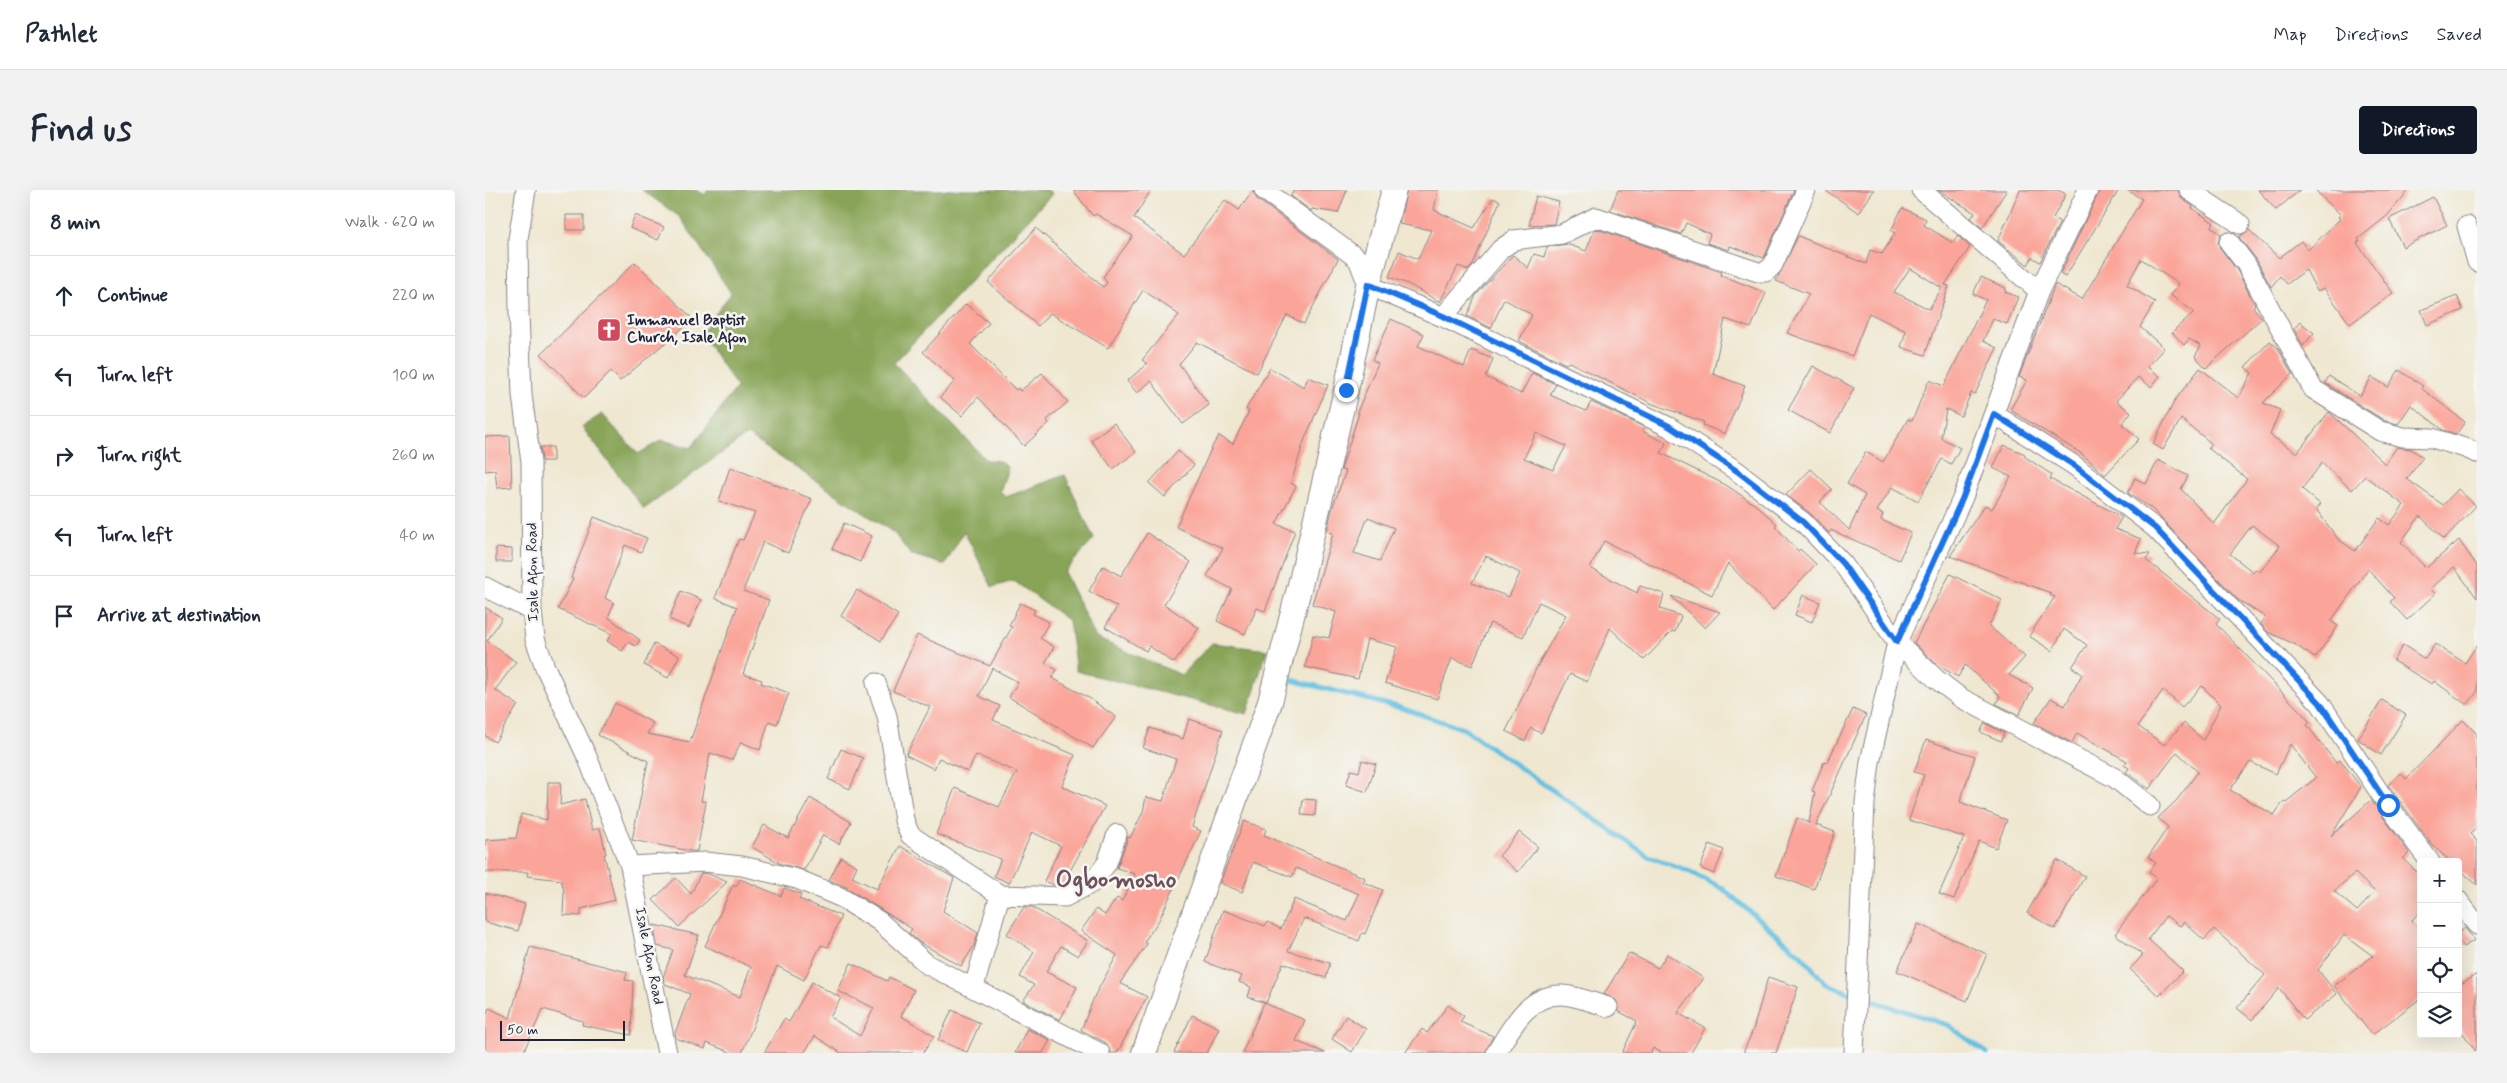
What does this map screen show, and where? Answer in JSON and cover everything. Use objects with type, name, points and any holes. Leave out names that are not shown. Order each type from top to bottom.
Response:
[{"type":"main road","points":[[1144,1053],[1270,702],[1313,533],[1368,284],[1394,190]]},
{"type":"street","name":"Isale Afon Road","points":[[526,190],[518,239],[519,312],[522,395],[531,462],[532,611],[535,639],[545,667],[588,759],[631,866],[667,1053]]},
{"type":"street","points":[[1263,190],[1358,258],[1368,284],[1443,316],[1669,426],[1737,471],[1803,522],[1836,557],[1897,642],[1936,679],[1961,698],[2115,778],[2150,806]]},
{"type":"street","points":[[1443,316],[1501,249],[1514,240],[1562,234],[1595,217],[1758,272],[1766,272],[1773,265],[1806,190]]},
{"type":"street","points":[[1921,190],[2039,291]]},
{"type":"street","points":[[1854,1053],[1865,803],[1870,762],[1897,642],[1949,530],[2039,291],[2087,190]]},
{"type":"street","points":[[2189,190],[2240,224]]},
{"type":"street","points":[[2467,226],[2477,262]]},
{"type":"street","points":[[2229,242],[2247,264],[2313,389],[2380,431],[2403,437],[2432,438],[2471,450],[2477,469]]},
{"type":"street","points":[[1994,414],[2075,466],[2161,535],[2320,703],[2388,805],[2427,858]]},
{"type":"street","points":[[485,587],[532,611]]},
{"type":"street","points":[[875,683],[887,716],[904,820],[910,835],[1000,895],[1065,897],[1092,883],[1107,863],[1117,834]]},
{"type":"street","points":[[631,866],[705,862],[742,866],[797,879],[840,896],[879,921],[928,965],[1100,1053]]},
{"type":"street","points":[[974,988],[1000,895]]},
{"type":"street","points":[[2460,903],[2477,925]]},
{"type":"street","points":[[1496,1053],[1513,1024],[1533,1004],[1550,995],[1565,995],[1608,1007]]},
{"type":"green space","points":[[642,190],[696,190],[705,195],[708,190],[1048,190],[1052,194],[894,363],[986,460],[1000,461],[1008,468],[1000,491],[1006,497],[1065,475],[1094,539],[1064,572],[1096,638],[1181,675],[1212,643],[1267,650],[1247,714],[1076,671],[1069,621],[1014,581],[992,587],[964,531],[945,565],[910,554],[894,533],[747,435],[644,509],[582,427],[602,414],[638,454],[662,440],[691,448],[737,387],[701,334],[731,293],[680,217]]},
{"type":"building","points":[[1073,190],[1151,190],[1134,218],[1184,254],[1225,200],[1239,210],[1253,191],[1257,199],[1338,259],[1304,324],[1287,315],[1257,373],[1197,342],[1179,364],[1209,405],[1183,424],[1151,381],[1137,393],[1127,381],[1147,364],[1142,360],[1179,315],[1143,290],[1108,348],[1050,313],[1038,326],[988,282],[1036,228],[1103,287],[1107,283],[1103,277],[1133,236],[1096,214],[1093,216]]},
{"type":"building","points":[[1294,190],[1347,190],[1338,213],[1312,209],[1311,211],[1291,196]]},
{"type":"building","points":[[1407,190],[1438,190],[1434,210],[1474,228],[1493,198],[1500,201],[1472,266],[1468,270],[1458,266],[1440,302],[1408,284],[1389,277],[1399,251],[1418,259],[1431,230],[1399,224]]},
{"type":"building","points":[[1618,190],[1794,190],[1764,258],[1730,246],[1729,250],[1707,243],[1710,234],[1686,223],[1681,234],[1610,210]]},
{"type":"building","points":[[1825,190],[1874,190],[1859,213]]},
{"type":"building","points":[[1938,190],[2007,190],[1982,228],[1971,218],[1975,213]]},
{"type":"building","points":[[2020,190],[2058,190],[2066,194],[2053,218],[2060,222],[2040,262],[2032,257],[2028,265],[1998,241]]},
{"type":"building","points":[[2100,190],[2119,190],[2065,277],[2060,274]]},
{"type":"building","points":[[2127,190],[2178,190],[2182,199],[2214,223],[2211,227],[2221,234],[2218,243],[2220,248],[2237,270],[2255,305],[2253,307],[2262,318],[2206,368],[2195,356],[2201,346],[2189,339],[2184,345],[2172,332],[2194,312],[2170,295],[2179,284],[2141,259],[2127,285],[2155,302],[2140,327],[2164,348],[2147,367],[2160,376],[2151,387],[2138,377],[2116,401],[2131,412],[2122,424],[2139,439],[2105,475],[2082,454],[2010,410],[2027,380],[2019,377],[2055,284],[2082,299],[2142,199]]},
{"type":"building","points":[[2258,190],[2300,190],[2276,210]]},
{"type":"building","points":[[2315,190],[2409,190],[2387,216],[2358,239],[2360,241],[2357,243],[2393,293],[2350,324],[2324,288],[2317,291],[2306,270],[2287,284],[2280,276],[2271,287],[2256,259],[2239,237],[2249,230],[2279,258],[2301,241],[2308,250],[2340,219],[2338,217],[2341,215]]},
{"type":"building","points":[[1536,196],[1559,202],[1554,224],[1529,225]]},
{"type":"building","points":[[2433,197],[2447,225],[2403,247],[2389,219]]},
{"type":"building","points":[[1902,208],[1926,219],[1924,225],[1953,243],[1958,236],[1970,247],[1945,285],[1949,286],[1925,355],[1901,347],[1906,331],[1869,313],[1852,356],[1787,333],[1809,294],[1776,281],[1798,236],[1866,264],[1870,250],[1882,254],[1895,233],[1891,231]],"holes":[[[1910,268],[1942,288],[1929,309],[1894,292]]]},
{"type":"building","points":[[566,215],[584,215],[584,230],[566,230]]},
{"type":"building","points":[[635,215],[664,227],[658,240],[630,228]]},
{"type":"building","points":[[1597,229],[1722,272],[1721,275],[1766,293],[1751,328],[1725,319],[1713,374],[1745,386],[1725,434],[1703,425],[1704,422],[1653,404],[1569,362],[1566,364],[1519,341],[1532,315],[1504,299],[1491,328],[1467,316],[1476,295],[1513,255],[1528,268],[1534,254],[1544,257],[1547,247],[1567,244],[1586,251],[1594,231]]},
{"type":"building","name":"Immanuel Baptist Church, Isale Afon","points":[[635,262],[693,319],[620,381],[611,371],[584,398],[541,354]]},
{"type":"building","points":[[1981,277],[2006,288],[2005,292],[2018,297],[2007,324],[1993,319],[1983,341],[1997,348],[1975,394],[1971,393],[1961,416],[1946,409],[1941,438],[1960,448],[1951,464],[1942,459],[1918,501],[1892,487],[1877,511],[1883,514],[1881,520],[1911,533],[1899,560],[1831,530],[1829,533],[1810,513],[1786,495],[1811,469],[1832,489],[1820,502],[1849,530],[1865,495],[1847,484],[1866,452],[1883,462],[1908,419],[1912,421],[1929,380],[1944,386],[1986,300],[1973,294]]},
{"type":"building","points":[[2457,296],[2463,310],[2427,325],[2421,310]]},
{"type":"building","points":[[966,304],[989,323],[970,344],[1016,390],[1018,388],[1020,391],[1042,373],[1068,402],[1047,420],[1049,423],[1024,446],[978,397],[962,416],[940,397],[955,381],[923,352]]},
{"type":"building","points":[[1391,319],[1424,334],[1418,346],[1464,367],[1471,350],[1493,359],[1486,377],[1521,394],[1532,373],[1556,384],[1550,395],[1586,411],[1591,402],[1644,427],[1642,431],[1666,443],[1661,453],[1726,485],[1757,506],[1777,524],[1775,526],[1798,551],[1800,549],[1816,564],[1773,610],[1728,563],[1712,595],[1604,541],[1590,568],[1637,593],[1640,586],[1664,594],[1660,609],[1681,616],[1675,632],[1672,631],[1644,660],[1610,628],[1587,682],[1570,674],[1541,733],[1531,728],[1525,741],[1506,731],[1538,665],[1566,615],[1539,602],[1523,637],[1490,623],[1472,666],[1452,658],[1437,699],[1385,683],[1397,647],[1367,639],[1358,679],[1305,667],[1313,635],[1329,638],[1336,612],[1312,604],[1333,533],[1327,531],[1333,506],[1346,471],[1341,470],[1359,413],[1357,412],[1378,363],[1372,360]],"holes":[[[1536,433],[1566,446],[1553,470],[1524,458]],[[1368,517],[1394,528],[1380,561],[1354,553]],[[1486,556],[1520,573],[1509,597],[1472,583]]]},
{"type":"building","points":[[2300,322],[2314,333],[2303,346],[2294,329]]},
{"type":"building","points":[[2270,341],[2278,348],[2292,374],[2263,403],[2280,410],[2270,435],[2297,453],[2329,412],[2385,464],[2397,447],[2411,449],[2423,457],[2407,479],[2443,505],[2458,489],[2476,506],[2444,539],[2420,516],[2401,542],[2426,568],[2459,540],[2477,566],[2477,598],[2454,567],[2431,589],[2435,594],[2407,620],[2390,602],[2394,598],[2368,569],[2331,621],[2338,626],[2315,658],[2294,644],[2268,632],[2261,624],[2265,617],[2237,599],[2152,509],[2128,493],[2135,478],[2146,484],[2158,460],[2188,476],[2181,489],[2214,524],[2247,479],[2208,448],[2211,443],[2181,419],[2163,450],[2153,444],[2175,400],[2200,368],[2238,398],[2252,373],[2245,367]],"holes":[[[2322,463],[2352,490],[2365,476],[2404,505],[2389,525],[2379,518],[2355,551],[2338,539],[2316,509],[2320,504],[2302,489]],[[2252,525],[2280,546],[2260,572],[2255,569],[2253,572],[2230,554]]]},
{"type":"building","points":[[1813,366],[1854,388],[1830,433],[1788,410]]},
{"type":"building","points":[[1270,368],[1304,387],[1308,377],[1328,385],[1304,441],[1291,483],[1296,486],[1276,524],[1295,531],[1265,611],[1257,608],[1245,634],[1217,621],[1232,589],[1207,576],[1223,548],[1176,527],[1213,445],[1219,436],[1233,444],[1249,411],[1246,409]]},
{"type":"building","points":[[2399,370],[2423,386],[2421,388],[2465,422],[2456,434],[2443,430],[2411,405],[2398,424],[2385,421],[2325,383],[2329,376],[2360,396],[2372,377],[2388,387]]},
{"type":"building","points":[[1114,423],[1136,452],[1113,469],[1091,440]]},
{"type":"building","points":[[510,436],[512,487],[497,488],[495,470],[485,471],[485,437]]},
{"type":"building","points":[[2004,445],[2025,454],[2024,456],[2052,475],[2050,479],[2122,517],[2115,529],[2141,539],[2135,553],[2150,554],[2146,560],[2220,619],[2216,624],[2302,713],[2310,722],[2307,725],[2336,763],[2340,760],[2361,787],[2331,836],[2371,800],[2409,853],[2403,859],[2417,872],[2417,915],[2412,920],[2417,926],[2417,1001],[2372,1035],[2334,986],[2373,956],[2344,935],[2318,970],[2337,994],[2304,1020],[2279,988],[2252,1020],[2237,1008],[2265,975],[2214,929],[2204,940],[2184,922],[2180,926],[2166,916],[2148,939],[2183,971],[2159,996],[2130,969],[2143,955],[2115,934],[2157,878],[2149,872],[2156,863],[2148,857],[2168,827],[2158,818],[2177,800],[2198,772],[2177,752],[2149,789],[2126,772],[2129,768],[2124,765],[2127,761],[2077,733],[2072,743],[2034,723],[2051,698],[2065,706],[2082,674],[2072,667],[2087,645],[2064,629],[2052,651],[2029,636],[2055,597],[2050,595],[2051,593],[1950,556],[1985,505],[1992,509],[2011,477],[1993,468]],"holes":[[[2202,686],[2221,705],[2203,740],[2184,723],[2164,745],[2138,726],[2163,690],[2182,707]],[[2290,744],[2316,778],[2286,802],[2284,801],[2274,815],[2230,790],[2250,762],[2276,774]],[[2355,873],[2375,892],[2357,911],[2334,891]]]},
{"type":"building","points":[[540,447],[553,447],[553,461],[542,461]]},
{"type":"building","points":[[1178,451],[1194,465],[1165,497],[1149,483]]},
{"type":"building","points":[[730,467],[812,499],[788,553],[763,542],[743,591],[769,600],[743,674],[762,680],[761,683],[789,693],[777,724],[769,721],[760,750],[741,742],[732,760],[710,753],[701,801],[706,802],[697,851],[691,851],[632,840],[648,761],[598,735],[615,703],[653,723],[647,734],[690,742],[737,607],[715,598],[739,539],[743,540],[755,513],[719,501]]},
{"type":"building","points":[[594,517],[647,538],[641,552],[625,545],[605,598],[614,603],[608,617],[640,640],[636,646],[628,642],[622,651],[607,641],[612,634],[558,609],[573,579],[571,578]]},
{"type":"building","points":[[844,523],[872,536],[860,562],[832,549]]},
{"type":"building","points":[[1147,533],[1191,562],[1164,604],[1199,628],[1174,663],[1149,646],[1146,651],[1105,627],[1117,607],[1089,591],[1103,566],[1121,576]]},
{"type":"building","points":[[496,548],[512,549],[512,562],[496,562]]},
{"type":"building","points":[[1950,574],[2002,600],[1989,626],[2025,657],[2009,675],[2033,688],[2019,715],[1996,704],[2000,696],[1965,665],[1958,677],[1937,665],[1914,643]]},
{"type":"building","points":[[857,590],[898,615],[881,641],[841,616]]},
{"type":"building","points":[[681,591],[701,600],[689,628],[669,619]]},
{"type":"building","points":[[1803,595],[1820,602],[1812,622],[1795,615]]},
{"type":"building","points":[[1671,596],[1720,612],[1705,628]]},
{"type":"building","points":[[1020,603],[1035,610],[1033,614],[1049,622],[1040,638],[1054,647],[1045,663],[1057,670],[1052,678],[1089,698],[1116,717],[1093,748],[1009,697],[1018,682],[992,668],[979,696],[1000,706],[993,720],[1075,755],[1062,786],[1105,806],[1062,886],[1044,881],[1061,846],[1032,832],[1009,883],[994,876],[1001,859],[936,834],[955,788],[999,807],[1017,772],[976,755],[968,772],[939,758],[934,769],[906,755],[930,707],[893,691],[917,635],[990,666],[1012,627],[1009,626]]},
{"type":"building","points":[[485,607],[502,618],[487,641],[516,662],[495,690],[518,705],[495,742],[485,736]]},
{"type":"building","points":[[654,644],[679,656],[668,678],[644,665]]},
{"type":"building","points":[[2435,644],[2465,663],[2477,645],[2477,692],[2467,705],[2434,681],[2432,684],[2393,661],[2403,645],[2425,659]]},
{"type":"building","points":[[2382,700],[2406,715],[2381,755],[2358,739]]},
{"type":"building","points":[[1853,709],[1866,715],[1816,825],[1835,832],[1814,889],[1776,876],[1797,818],[1809,823],[1815,792],[1812,791],[1824,762],[1827,763]]},
{"type":"building","points":[[1189,719],[1223,730],[1192,827],[1201,831],[1159,920],[1144,942],[1147,944],[1120,983],[1147,997],[1117,1053],[1111,1053],[1106,1043],[1081,1030],[1095,995],[1117,955],[1081,931],[1096,909],[1105,915],[1117,898],[1122,901],[1135,874],[1117,868],[1128,837],[1130,838],[1143,812],[1146,797],[1163,801],[1176,759],[1143,748],[1150,728],[1183,739]]},
{"type":"building","points":[[2463,720],[2477,734],[2477,828],[2470,834],[2477,841],[2477,885],[2462,872],[2462,858],[2447,858],[2432,845],[2388,785],[2401,773],[2406,779]]},
{"type":"building","points":[[1985,723],[2004,733],[2001,741],[1980,732]]},
{"type":"building","points":[[1926,740],[1975,756],[1960,802],[2007,820],[1996,848],[1979,841],[1954,899],[1939,894],[1964,837],[1909,820],[1924,775],[1914,772]]},
{"type":"building","points":[[841,749],[863,758],[850,789],[828,779]]},
{"type":"building","points":[[1362,760],[1376,764],[1367,792],[1346,785],[1351,770],[1359,772]]},
{"type":"building","points":[[548,782],[561,782],[560,805],[585,799],[592,830],[600,828],[615,900],[581,909],[581,916],[563,915],[564,891],[561,880],[527,876],[528,872],[485,872],[485,840],[516,838],[521,814],[547,820]]},
{"type":"building","points":[[810,798],[851,822],[839,844],[823,835],[804,870],[781,864],[752,847],[764,825],[788,838]]},
{"type":"building","points":[[1303,799],[1316,800],[1315,816],[1301,815]]},
{"type":"building","points":[[1244,821],[1266,829],[1264,835],[1365,878],[1363,882],[1383,890],[1365,934],[1362,933],[1359,941],[1304,918],[1288,951],[1330,963],[1326,978],[1283,963],[1266,1003],[1248,997],[1251,987],[1239,982],[1242,976],[1205,962],[1223,910],[1265,926],[1267,922],[1281,929],[1294,899],[1347,921],[1359,894],[1296,868],[1292,877],[1253,862],[1242,892],[1220,883]]},
{"type":"building","points":[[1519,832],[1538,847],[1518,872],[1499,856]]},
{"type":"building","points":[[1710,844],[1724,850],[1714,874],[1700,868]]},
{"type":"building","points":[[900,846],[954,878],[943,911],[978,933],[974,946],[961,966],[919,942],[909,933],[912,929],[846,887],[829,880],[841,857],[857,866],[852,877],[877,889]]},
{"type":"building","points":[[2057,860],[2085,876],[2055,929],[2027,913]]},
{"type":"building","points":[[701,873],[709,874],[727,882],[679,927],[653,900],[676,878],[691,894]]},
{"type":"building","points":[[740,879],[781,896],[784,888],[801,894],[799,899],[841,916],[828,947],[821,945],[804,980],[777,966],[742,1053],[732,1053],[707,1043],[705,1049],[676,1038],[675,1033],[690,994],[665,984],[663,977],[673,950],[657,946],[654,925],[699,935],[685,975],[740,997],[751,967],[705,946],[733,885],[736,887]]},
{"type":"building","points":[[485,893],[525,904],[518,931],[485,922]]},
{"type":"building","points":[[1024,907],[1032,907],[1088,941],[1078,956],[1061,946],[1046,972],[1077,987],[1060,1020],[1023,1001],[1034,985],[1020,977],[1034,952],[1007,934]]},
{"type":"building","points":[[1918,924],[1987,954],[1967,1001],[1897,971]]},
{"type":"building","points":[[2465,928],[2475,940],[2463,947],[2462,946],[2462,930]]},
{"type":"building","points":[[530,947],[627,972],[625,980],[633,981],[631,1035],[582,1025],[583,1021],[543,1009],[523,1053],[485,1053],[485,1018],[489,1008],[510,1018]]},
{"type":"building","points":[[1629,953],[1658,968],[1667,954],[1703,978],[1678,1013],[1705,1028],[1691,1053],[1662,1053],[1653,1048],[1651,1053],[1622,1053],[1637,1021],[1618,1011],[1616,1000],[1604,994]]},
{"type":"building","points":[[851,963],[887,981],[889,977],[914,990],[901,1016],[934,1036],[923,1053],[841,1053],[815,1036],[804,1053],[764,1053],[784,1019],[789,1022],[812,982],[841,998],[830,1017],[860,1036],[874,1008],[838,991]]},
{"type":"building","points":[[2477,974],[2477,1053],[2462,1032],[2462,983]]},
{"type":"building","points":[[1768,977],[1798,987],[1776,1053],[1743,1053],[1753,1030]]},
{"type":"building","points":[[1264,1003],[1305,1020],[1296,1041],[1325,1053],[1242,1053]]},
{"type":"building","points":[[1448,1005],[1464,1016],[1460,1022],[1493,1036],[1485,1053],[1405,1053],[1422,1029],[1427,1033]]},
{"type":"building","points":[[952,1010],[980,1023],[967,1052],[938,1040]]},
{"type":"building","points":[[1192,1015],[1219,1028],[1207,1053],[1174,1053]]},
{"type":"building","points":[[1346,1016],[1366,1029],[1352,1052],[1332,1039]]},
{"type":"building","points":[[1027,1029],[1050,1040],[1043,1053],[1015,1053]]},
{"type":"waterway","points":[[1284,678],[1401,708],[1464,729],[1648,856],[1688,871],[1722,888],[1802,956],[1825,983],[1852,994]]},
{"type":"waterway","points":[[1860,997],[1948,1025],[1987,1053]]},
{"type":"place","name":"Immanuel Baptist Church, Isale Afon","points":[[609,330]]},
{"type":"district","name":"Ogbomosho","points":[[1116,880]]},
{"type":"route","points":[[1346,390],[1368,284],[1443,316],[1669,426],[1737,471],[1803,522],[1843,564],[1897,642],[1935,563],[1963,497],[1994,414],[2075,466],[2155,528],[2320,703],[2388,805]]}]
